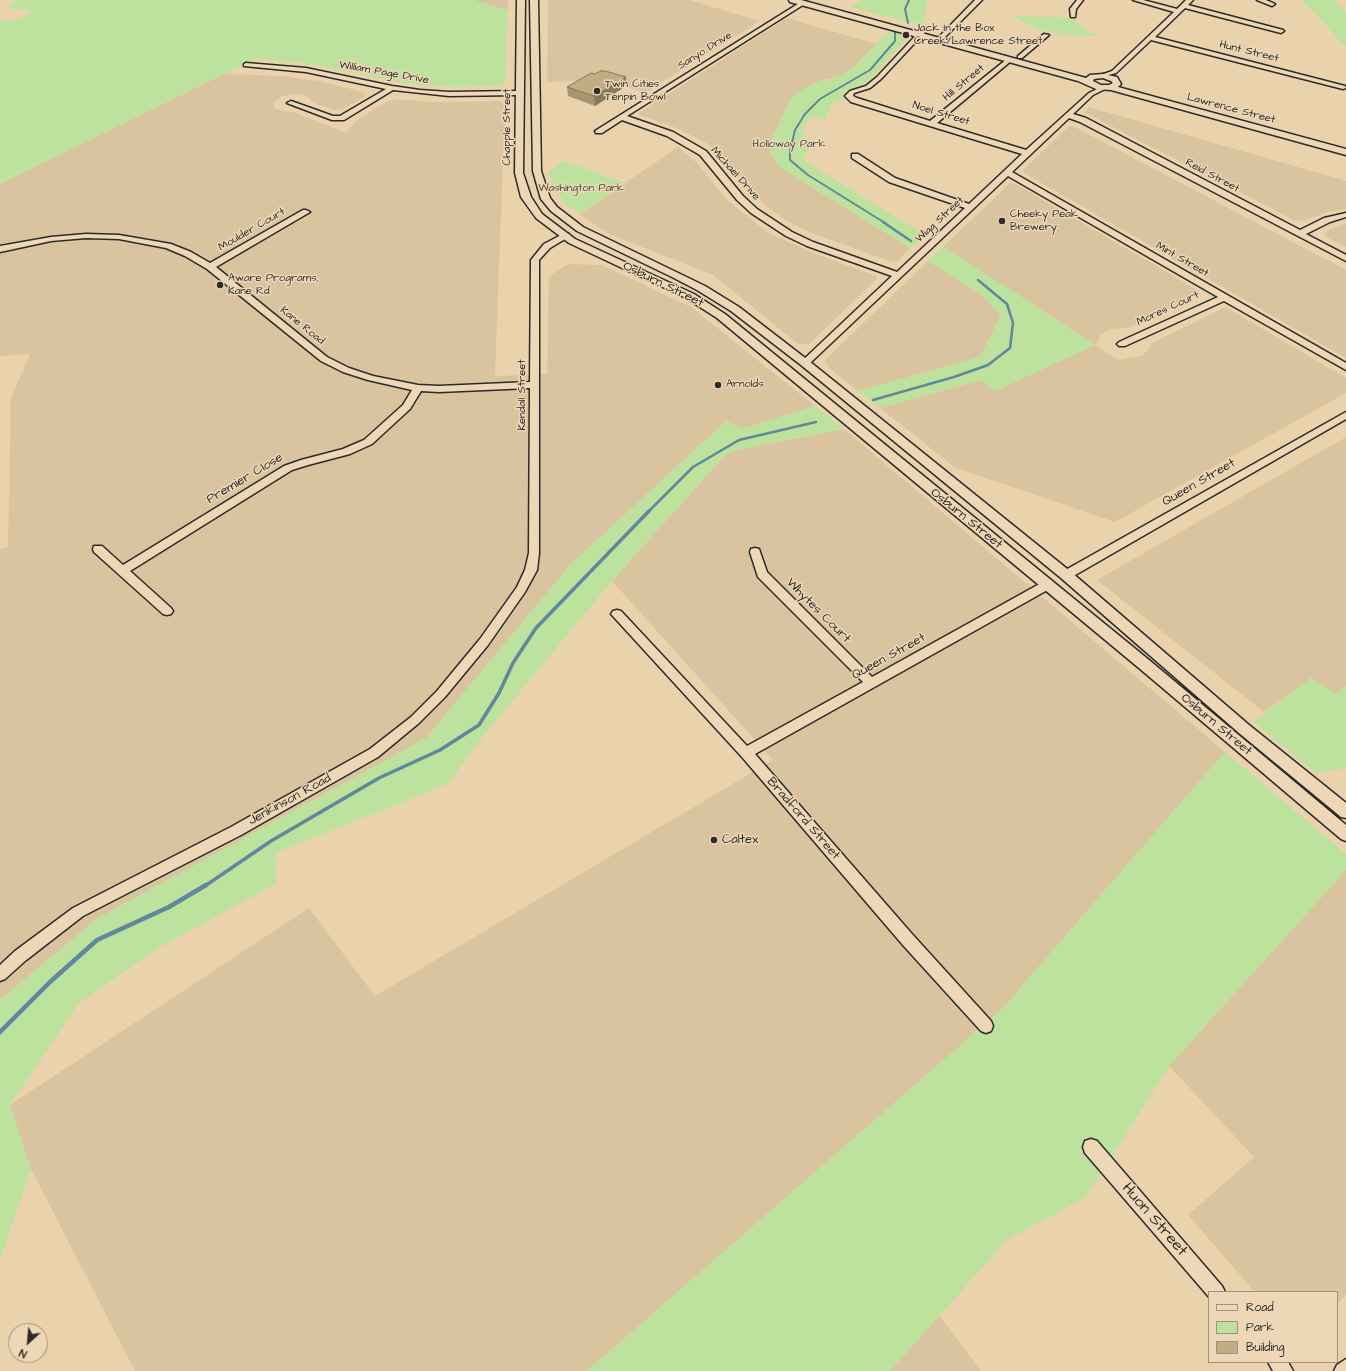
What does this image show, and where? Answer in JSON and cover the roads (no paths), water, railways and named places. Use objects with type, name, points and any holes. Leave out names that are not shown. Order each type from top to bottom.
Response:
[{"type":"street","name":"Chapple Street","points":[[521,0],[519,173],[523,190],[533,209],[539,216],[566,236]]},
{"type":"street","points":[[534,0],[537,171],[546,199],[554,209],[580,229],[566,236]]},
{"type":"street","points":[[793,0],[805,1],[921,33],[1080,73],[1099,76],[1111,81]]},
{"type":"street","points":[[811,0],[921,33]]},
{"type":"street","points":[[941,38],[979,0]]},
{"type":"street","points":[[1073,16],[1073,9],[1080,0]]},
{"type":"street","points":[[1136,0],[1181,8],[1280,32]]},
{"type":"street","name":"Wigg Street","points":[[805,363],[1068,115],[1091,94],[1111,81],[1150,38],[1190,0]]},
{"type":"street","points":[[1260,0],[1272,4]]},
{"type":"street","name":"Sanyo Drive","points":[[600,131],[805,1]]},
{"type":"street","name":"Noel Street","points":[[921,33],[879,78],[868,87],[852,92],[849,96],[854,100],[1028,153]]},
{"type":"street","points":[[1020,57],[1046,35]]},
{"type":"street","points":[[941,38],[1009,60],[1090,83],[1111,81]]},
{"type":"street","name":"Hunt Street","points":[[1150,38],[1343,87]]},
{"type":"street","name":"Hill Street","points":[[932,123],[1009,60]]},
{"type":"street","name":"William Page Drive","points":[[246,65],[306,70],[392,88],[449,94],[519,93]]},
{"type":"street","points":[[1091,94],[1090,78],[1099,76]]},
{"type":"street","name":"Lawrence Street","points":[[1111,81],[1346,152]]},
{"type":"street","points":[[291,103],[332,118],[341,118],[392,88]]},
{"type":"street","points":[[519,93],[536,92]]},
{"type":"street","name":"Reid Street","points":[[1068,115],[1090,124],[1346,258]]},
{"type":"street","name":"Lawrence Street","points":[[1225,116],[1346,146]]},
{"type":"street","name":"Michael Drive","points":[[622,117],[670,134],[703,153],[740,198],[754,211],[789,234],[810,244],[898,275]]},
{"type":"street","points":[[855,156],[892,180],[970,207]]},
{"type":"street","name":"Mint Street","points":[[1007,172],[1346,366]]},
{"type":"street","name":"Moulder Court","points":[[210,268],[306,212]]},
{"type":"street","points":[[1299,234],[1327,220],[1346,216]]},
{"type":"street","name":"Osburn Street","points":[[580,229],[701,288],[735,309],[805,363],[1066,575],[1244,729],[1346,812]]},
{"type":"street","name":"Kane Road","points":[[0,249],[50,239],[86,236],[119,237],[168,246],[188,254],[210,268],[324,359],[346,370],[371,378],[418,388],[439,389],[535,385]]},
{"type":"street","name":"Osburn Street","points":[[566,236],[580,245],[700,302],[721,316],[789,374],[1144,664],[1345,832]]},
{"type":"street","name":"Kendall Street","points":[[531,570],[534,553],[535,260],[547,246],[566,236]]},
{"type":"street","name":"Mores Court","points":[[1122,344],[1225,297]]},
{"type":"street","points":[[789,374],[805,363]]},
{"type":"street","name":"Premier Close","points":[[122,571],[288,468],[305,462],[346,452],[368,442],[407,407],[418,388]]},
{"type":"street","name":"Queen Street","points":[[1066,575],[1346,415]]},
{"type":"street","points":[[98,549],[167,611]]},
{"type":"street","name":"Whytes Court","points":[[756,552],[762,574],[870,683]]},
{"type":"street","name":"Jenkinson Road","points":[[0,974],[20,956],[78,912],[236,831],[374,753],[416,720],[441,694],[484,642],[521,589],[531,570]]},
{"type":"street","points":[[1047,585],[1066,575]]},
{"type":"street","name":"Queen Street","points":[[746,753],[1047,585]]},
{"type":"street","name":"Bradford Street","points":[[618,614],[746,753],[896,927],[986,1026]]},
{"type":"street","points":[[1345,832],[1346,812]]},
{"type":"street","name":"Huon Street","points":[[1091,1147],[1215,1291]]},
{"type":"street","points":[[1278,1363],[1284,1371]]},
{"type":"street","points":[[1343,1371],[1346,1368]]},
{"type":"waterway","points":[[908,23],[905,9],[909,0]]},
{"type":"waterway","points":[[885,223],[808,175],[790,160],[790,151],[795,130],[805,114],[820,99],[870,70],[895,41],[895,32]]},
{"type":"waterway","points":[[883,222],[911,241]]},
{"type":"waterway","points":[[873,400],[954,377],[988,365],[1010,348],[1013,323],[1007,304],[978,280]]},
{"type":"waterway","points":[[649,511],[693,467],[739,440],[816,422]]},
{"type":"waterway","points":[[205,886],[271,841],[379,778],[440,750],[479,725],[499,693],[513,663],[536,628],[649,511]]},
{"type":"waterway","points":[[0,1032],[50,982],[97,940],[169,907],[206,885]]},
{"type":"place","name":"Jack In the Box Creek/Lawrence Street","points":[[906,35]]},
{"type":"place","name":"Twin Cities Tenpin Bowl","points":[[597,91]]},
{"type":"place","name":"Cheeky Peak Brewery","points":[[1002,221]]},
{"type":"place","name":"Aware Programs, Kane Rd","points":[[220,285]]},
{"type":"place","name":"Arnolds","points":[[718,385]]},
{"type":"place","name":"Caltex","points":[[714,840]]},
{"type":"park label","name":"Holloway Park","points":[[789,145]]},
{"type":"park label","name":"Washington Park","points":[[581,189]]}]
